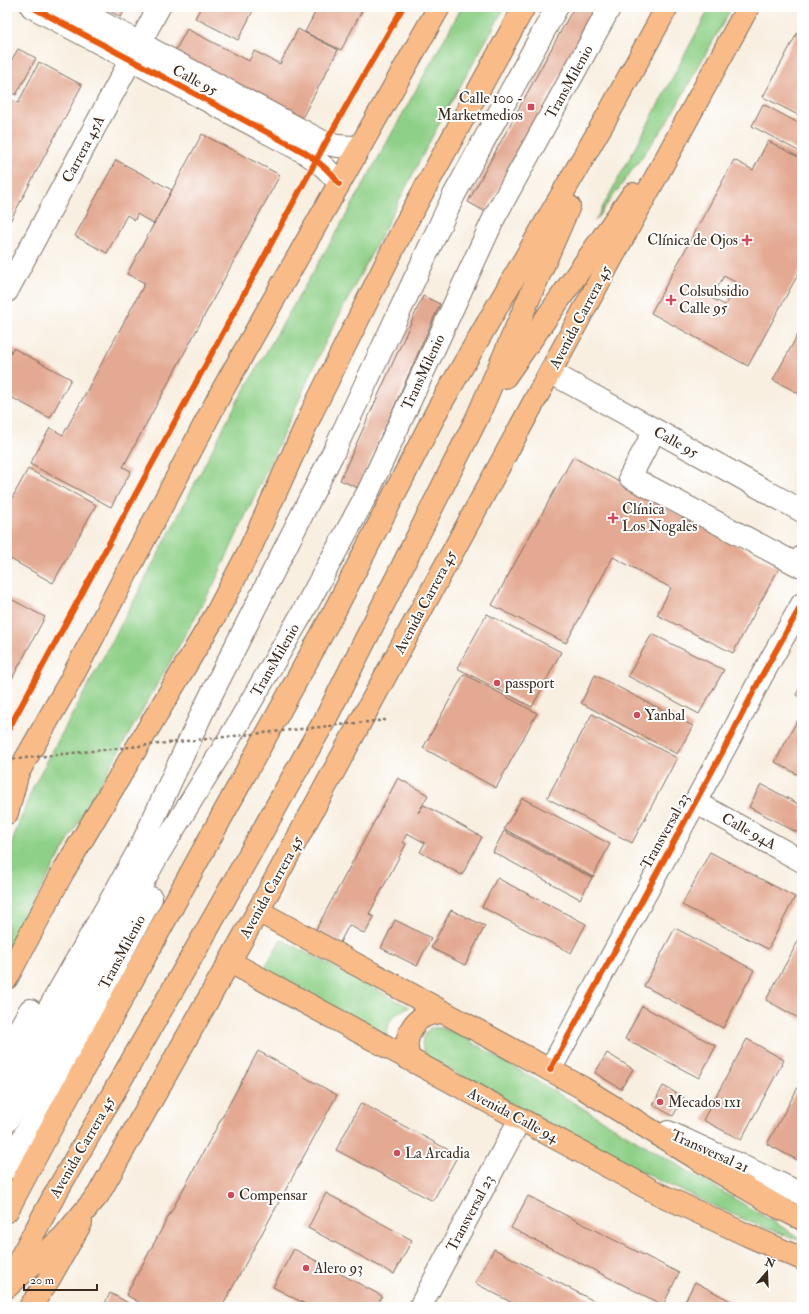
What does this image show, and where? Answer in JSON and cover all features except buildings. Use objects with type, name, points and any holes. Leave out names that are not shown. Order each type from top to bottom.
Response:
[{"type":"main road","points":[[7,813],[10,776],[69,683],[222,391],[439,7]]},
{"type":"main road","points":[[7,978],[63,872],[222,602],[250,550],[312,412],[407,221],[524,7]]},
{"type":"main road","name":"Avenida Carrera 45","points":[[7,1211],[335,610],[439,407],[609,113],[667,7]]},
{"type":"main road","name":"Avenida Carrera 45","points":[[30,1307],[49,1279],[98,1195],[230,962],[748,7]]},
{"type":"main road","points":[[477,418],[696,102]]},
{"type":"main road","name":"Avenida Carrera 45","points":[[7,1282],[54,1196],[203,937],[326,718],[477,418],[609,113]]},
{"type":"main road","points":[[258,911],[550,1070],[617,1109],[711,1168],[778,1207],[802,1219]]},
{"type":"main road","name":"Avenida Calle 94","points":[[230,962],[657,1193],[802,1259]]},
{"type":"main road","points":[[409,1059],[406,1047],[411,1028],[418,1020],[428,1014],[443,1012]]},
{"type":"main road","name":"Avenida Carrera 45","points":[[7,1287],[63,1237],[98,1195]]},
{"type":"main road","points":[[35,1307],[49,1279]]},
{"type":"street","name":"Calle 95","points":[[32,7],[135,51],[325,143],[337,147],[347,148],[360,146]]},
{"type":"street","name":"Calle 95","points":[[73,7],[135,51],[304,152],[325,167],[334,176],[339,184]]},
{"type":"street","name":"Carrera 45A","points":[[7,291],[159,7]]},
{"type":"street","name":"TransMilenio","points":[[7,1051],[202,713],[335,449],[454,195],[557,7]]},
{"type":"street","name":"TransMilenio","points":[[7,1168],[171,860],[232,734],[303,612],[368,492],[495,216],[610,7]]},
{"type":"street","name":"Calle 95","points":[[550,372],[802,511]]},
{"type":"street","points":[[655,430],[630,477],[798,565],[802,558]]},
{"type":"street","name":"Transversal 23","points":[[550,1070],[730,738],[760,679],[802,604]]},
{"type":"street","name":"TransMilenio","points":[[7,1121],[39,1067],[150,848],[202,713]]},
{"type":"street","name":"TransMilenio","points":[[7,1082],[108,905],[232,734]]},
{"type":"street","name":"Calle 94A","points":[[695,802],[802,861]]},
{"type":"street","name":"Transversal 21","points":[[617,1109],[802,1194]]},
{"type":"street","name":"Transversal 23","points":[[420,1307],[520,1119]]},
{"type":"path","points":[[10,776],[386,720]]},
{"type":"green space","points":[[462,7],[505,7],[441,120],[326,341],[214,584],[7,949],[7,859],[17,828],[34,785],[138,593],[237,402],[347,214]]},
{"type":"green space","points":[[710,7],[732,7],[668,121],[595,221],[640,139]]},
{"type":"green space","points":[[281,939],[409,1007],[396,1014],[388,1026],[387,1036],[264,969]]},
{"type":"green space","points":[[430,1028],[441,1028],[455,1032],[802,1239],[802,1241],[754,1224],[654,1178],[563,1132],[426,1056],[422,1041]]},
{"type":"cycle path","points":[[32,7],[304,152],[332,174],[339,184]]},
{"type":"cycle path","points":[[7,732],[325,144],[403,7]]},
{"type":"cycle path","points":[[550,1070],[730,738],[760,679],[802,604]]},
{"type":"place","name":"Calle 100 - Marketmedios","points":[[531,107]]},
{"type":"place","name":"Clínica de Ojos","points":[[747,240]]},
{"type":"place","name":"Colsubsidio Calle 95","points":[[671,300]]},
{"type":"place","name":"Clínica Los Nogales","points":[[613,518]]},
{"type":"place","name":"passport","points":[[497,683]]},
{"type":"place","name":"Yanbal","points":[[637,715]]},
{"type":"place","name":"Mecados 1x1","points":[[660,1102]]},
{"type":"place","name":"La Arcadia","points":[[397,1153]]},
{"type":"place","name":"Compensar","points":[[231,1195]]},
{"type":"place","name":"Alero 93","points":[[306,1268]]}]
